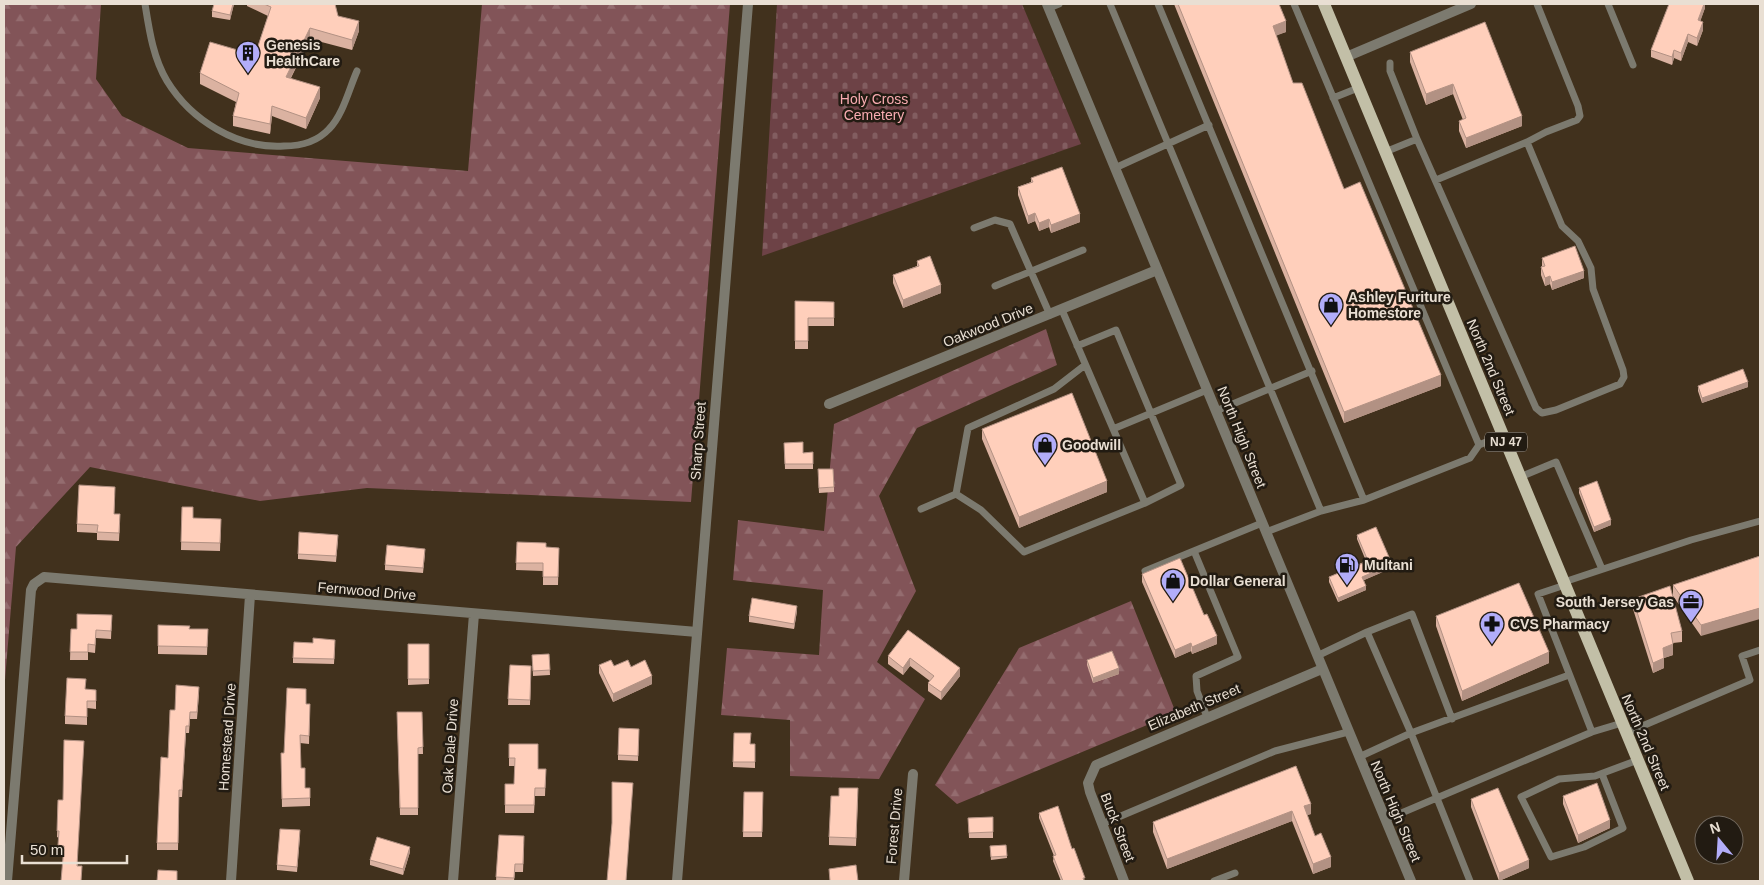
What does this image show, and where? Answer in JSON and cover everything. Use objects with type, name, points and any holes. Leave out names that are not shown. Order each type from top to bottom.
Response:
[{"type":"main road","name":"North 2nd Street","points":[[1324,4],[1688,881]]},
{"type":"street","name":"Sharp Street","points":[[677,881],[748,4]]},
{"type":"street","points":[[1346,57],[1471,4]]},
{"type":"street","name":"North High Street","points":[[1048,6],[1410,881]]},
{"type":"street","name":"Oakwood Drive","points":[[829,404],[1157,270]]},
{"type":"street","name":"Fernwood Drive","points":[[7,881],[31,590],[44,577],[697,632]]},
{"type":"street","name":"Homestead Drive","points":[[231,881],[250,595]]},
{"type":"street","name":"Oak Dale Drive","points":[[453,881],[474,614]]},
{"type":"street","name":"Elizabeth Street","points":[[1088,783],[1092,772],[1099,762],[1322,669]]},
{"type":"street","name":"Forest Drive","points":[[904,881],[913,774]]},
{"type":"street","name":"Buck Street","points":[[1088,783],[1124,881]]},
{"type":"lane","points":[[145,4],[153,48],[166,79],[184,104],[203,120],[239,141],[269,147],[298,146],[317,140],[330,128],[357,71]]},
{"type":"lane","points":[[1048,6],[1059,4]]},
{"type":"lane","points":[[1110,4],[1321,511]]},
{"type":"lane","points":[[1158,4],[1364,500]]},
{"type":"lane","points":[[1294,4],[1480,445]]},
{"type":"lane","points":[[1436,180],[1577,120],[1580,116],[1578,106],[1537,4]]},
{"type":"lane","points":[[1608,4],[1633,65]]},
{"type":"lane","points":[[1390,63],[1390,70],[1417,139],[1536,408],[1542,413],[1556,410],[1620,384],[1624,377],[1593,289],[1591,268],[1578,241],[1562,226],[1527,142]]},
{"type":"lane","points":[[1334,98],[1358,88]]},
{"type":"lane","points":[[1115,168],[1209,125]]},
{"type":"lane","points":[[1385,152],[1417,139]]},
{"type":"lane","points":[[974,228],[995,220],[1010,224],[1050,315]]},
{"type":"lane","points":[[995,286],[1030,270],[1083,250]]},
{"type":"lane","points":[[1062,310],[1145,503]]},
{"type":"lane","points":[[956,494],[982,510],[1024,552],[1145,503],[1181,485],[1116,330],[1077,346]]},
{"type":"lane","points":[[956,494],[968,428],[1054,389],[1085,365]]},
{"type":"lane","points":[[1216,412],[1312,371]]},
{"type":"lane","points":[[1113,429],[1208,390]]},
{"type":"lane","points":[[1145,571],[1194,551],[1264,528],[1364,500],[1470,458],[1480,445],[1503,435]]},
{"type":"lane","points":[[1520,477],[1556,462],[1602,569]]},
{"type":"lane","points":[[921,509],[956,494]]},
{"type":"lane","points":[[1592,732],[1538,594],[1602,569],[1760,521]]},
{"type":"lane","points":[[1194,551],[1238,657],[1196,676],[1197,691],[1207,717]]},
{"type":"lane","points":[[1317,656],[1367,632],[1412,614],[1452,719]]},
{"type":"lane","points":[[1367,632],[1411,733],[1470,881]]},
{"type":"lane","points":[[1385,820],[1592,732],[1624,728],[1750,680],[1742,656],[1760,650]]},
{"type":"lane","points":[[1359,757],[1411,733],[1569,675]]},
{"type":"lane","points":[[1102,824],[1275,751],[1348,732]]},
{"type":"lane","points":[[1602,774],[1623,828],[1584,847],[1552,857],[1521,797],[1559,778],[1595,776],[1638,760]]},
{"type":"lane","points":[[1214,881],[1235,873]]},
{"type":"green space","points":[[4,4],[101,4],[96,79],[122,116],[188,148],[468,171],[482,4],[730,4],[691,502],[367,488],[260,501],[90,467],[16,547],[4,692]]},
{"type":"green space","name":"Holy Cross Cemetery","points":[[777,4],[1022,4],[1081,144],[762,256]]},
{"type":"green space","points":[[1046,329],[1057,365],[917,428],[879,496],[916,591],[877,662],[925,699],[879,779],[790,776],[790,720],[721,715],[727,648],[819,655],[823,590],[733,580],[738,520],[824,531],[834,424]]},
{"type":"green space","points":[[1131,601],[1176,713],[957,804],[935,785],[1019,648]]},
{"type":"building","points":[[214,4],[233,4],[230,15],[212,11]]},
{"type":"building","name":"Genesis HealthCare","points":[[264,4],[335,4],[338,16],[359,21],[352,40],[310,28],[286,77],[320,87],[306,118],[272,106],[270,124],[233,116],[239,93],[200,73],[210,42],[255,55],[271,7]]},
{"type":"building","points":[[1178,4],[1279,4],[1286,21],[1273,26],[1293,83],[1302,83],[1344,189],[1360,182],[1441,375],[1344,412]]},
{"type":"building","points":[[1669,4],[1704,4],[1698,20],[1703,22],[1697,38],[1688,34],[1681,53],[1674,50],[1672,57],[1651,50]]},
{"type":"building","points":[[1485,22],[1522,116],[1466,138],[1459,121],[1466,118],[1453,84],[1426,94],[1410,52]]},
{"type":"building","points":[[1062,167],[1080,214],[1051,225],[1049,219],[1039,223],[1035,213],[1028,216],[1018,187],[1033,182],[1031,178]]},
{"type":"building","points":[[1575,246],[1584,271],[1552,282],[1550,276],[1545,278],[1541,267],[1545,266],[1542,258]]},
{"type":"building","points":[[930,256],[941,285],[903,300],[893,275],[919,266],[917,261]]},
{"type":"building","points":[[795,301],[834,302],[834,318],[808,318],[808,341],[795,341]]},
{"type":"building","points":[[1743,369],[1748,382],[1702,398],[1698,386]]},
{"type":"building","name":"Goodwill","points":[[1072,393],[1107,481],[1019,517],[982,429]]},
{"type":"building","points":[[803,442],[803,453],[813,452],[813,464],[785,464],[784,443]]},
{"type":"building","points":[[818,469],[833,469],[834,487],[819,488]]},
{"type":"building","points":[[1597,481],[1611,520],[1594,527],[1579,488]]},
{"type":"building","points":[[79,485],[115,487],[114,514],[120,514],[119,533],[97,532],[98,525],[77,524]]},
{"type":"building","points":[[182,507],[193,507],[193,518],[221,519],[220,543],[181,542]]},
{"type":"building","points":[[1376,527],[1392,564],[1362,577],[1366,586],[1338,598],[1329,577],[1368,561],[1357,535]]},
{"type":"building","points":[[299,532],[338,535],[336,556],[298,554]]},
{"type":"building","points":[[517,542],[546,543],[546,547],[559,548],[558,577],[543,577],[543,563],[516,563]]},
{"type":"building","points":[[387,545],[425,549],[423,568],[385,565]]},
{"type":"building","points":[[1760,556],[1760,608],[1701,625],[1673,585]]},
{"type":"building","name":"Dollar General","points":[[1180,558],[1204,615],[1207,614],[1217,636],[1192,647],[1191,643],[1175,650],[1142,574]]},
{"type":"building","name":"CVS Pharmacy","points":[[1519,583],[1549,652],[1462,691],[1436,616]]},
{"type":"building","points":[[1670,586],[1682,631],[1671,633],[1673,644],[1663,648],[1664,658],[1653,663],[1633,599]]},
{"type":"building","points":[[752,598],[797,606],[794,624],[749,616]]},
{"type":"building","points":[[77,614],[112,615],[111,631],[96,630],[95,645],[88,644],[88,652],[70,652],[71,629],[77,629]]},
{"type":"building","points":[[158,625],[190,626],[189,629],[208,629],[207,647],[158,646]]},
{"type":"building","points":[[908,630],[960,668],[941,692],[928,683],[934,676],[910,658],[903,668],[888,656]]},
{"type":"building","points":[[313,638],[335,640],[334,659],[293,658],[294,642],[313,643]]},
{"type":"building","points":[[408,644],[429,644],[429,679],[408,679]]},
{"type":"building","points":[[1112,651],[1119,668],[1093,678],[1087,660]]},
{"type":"building","points":[[549,654],[550,670],[533,671],[532,655]]},
{"type":"building","points":[[611,660],[614,666],[628,660],[631,667],[645,660],[652,676],[613,694],[599,665]]},
{"type":"building","points":[[510,665],[531,666],[530,700],[508,699]]},
{"type":"building","points":[[67,678],[86,679],[85,689],[96,690],[96,701],[87,701],[87,717],[65,716]]},
{"type":"building","points":[[176,685],[199,687],[197,712],[190,712],[189,726],[186,726],[182,790],[179,790],[178,843],[157,843],[161,757],[168,758],[170,710],[175,710]]},
{"type":"building","points":[[287,688],[306,689],[306,704],[310,704],[309,736],[300,735],[301,768],[305,768],[305,788],[310,788],[310,798],[282,799],[281,753],[284,753]]},
{"type":"building","points":[[397,712],[422,712],[423,747],[418,748],[418,808],[400,808]]},
{"type":"building","points":[[619,728],[639,729],[638,756],[618,755]]},
{"type":"building","points":[[734,733],[751,733],[750,744],[755,744],[755,762],[733,762]]},
{"type":"building","points":[[64,740],[84,741],[77,866],[82,866],[81,881],[61,881],[64,846],[58,845],[59,831],[57,831],[58,800],[63,800]]},
{"type":"building","points":[[509,744],[538,744],[538,769],[546,769],[545,788],[535,788],[534,805],[505,805],[505,784],[514,784],[515,758],[509,758]]},
{"type":"building","points":[[1296,766],[1311,804],[1304,806],[1315,836],[1321,833],[1331,857],[1313,864],[1292,811],[1167,859],[1153,822]]},
{"type":"building","points":[[612,782],[633,783],[626,881],[607,881],[612,823]]},
{"type":"building","points":[[1597,783],[1610,820],[1578,835],[1563,796]]},
{"type":"building","points":[[839,788],[858,788],[856,838],[829,837],[831,796],[839,796]]},
{"type":"building","points":[[1498,788],[1529,860],[1499,873],[1471,799]]},
{"type":"building","points":[[744,792],[763,792],[762,832],[743,832]]},
{"type":"building","points":[[1058,806],[1072,849],[1074,848],[1085,878],[1083,878],[1084,881],[1063,881],[1053,856],[1056,855],[1039,813]]},
{"type":"building","points":[[993,817],[993,832],[969,833],[968,818]]},
{"type":"building","points":[[280,829],[300,830],[297,867],[277,865]]},
{"type":"building","points":[[499,835],[524,836],[523,864],[515,864],[514,878],[496,877]]},
{"type":"building","points":[[377,837],[410,847],[403,869],[370,860]]},
{"type":"building","points":[[1006,845],[1007,856],[991,857],[990,846]]},
{"type":"building","points":[[856,865],[858,881],[830,881],[829,869]]},
{"type":"building","points":[[158,870],[177,871],[177,881],[157,881]]},
{"type":"place","name":"Genesis HealthCare","points":[[248,74]]},
{"type":"place","name":"Ashley Furiture Homestore","points":[[1331,326]]},
{"type":"place","name":"Goodwill","points":[[1045,466]]},
{"type":"place","name":"Multani","points":[[1347,586]]},
{"type":"place","name":"Dollar General","points":[[1173,602]]},
{"type":"place","name":"South Jersey Gas","points":[[1691,623]]},
{"type":"place","name":"CVS Pharmacy","points":[[1492,645]]}]
